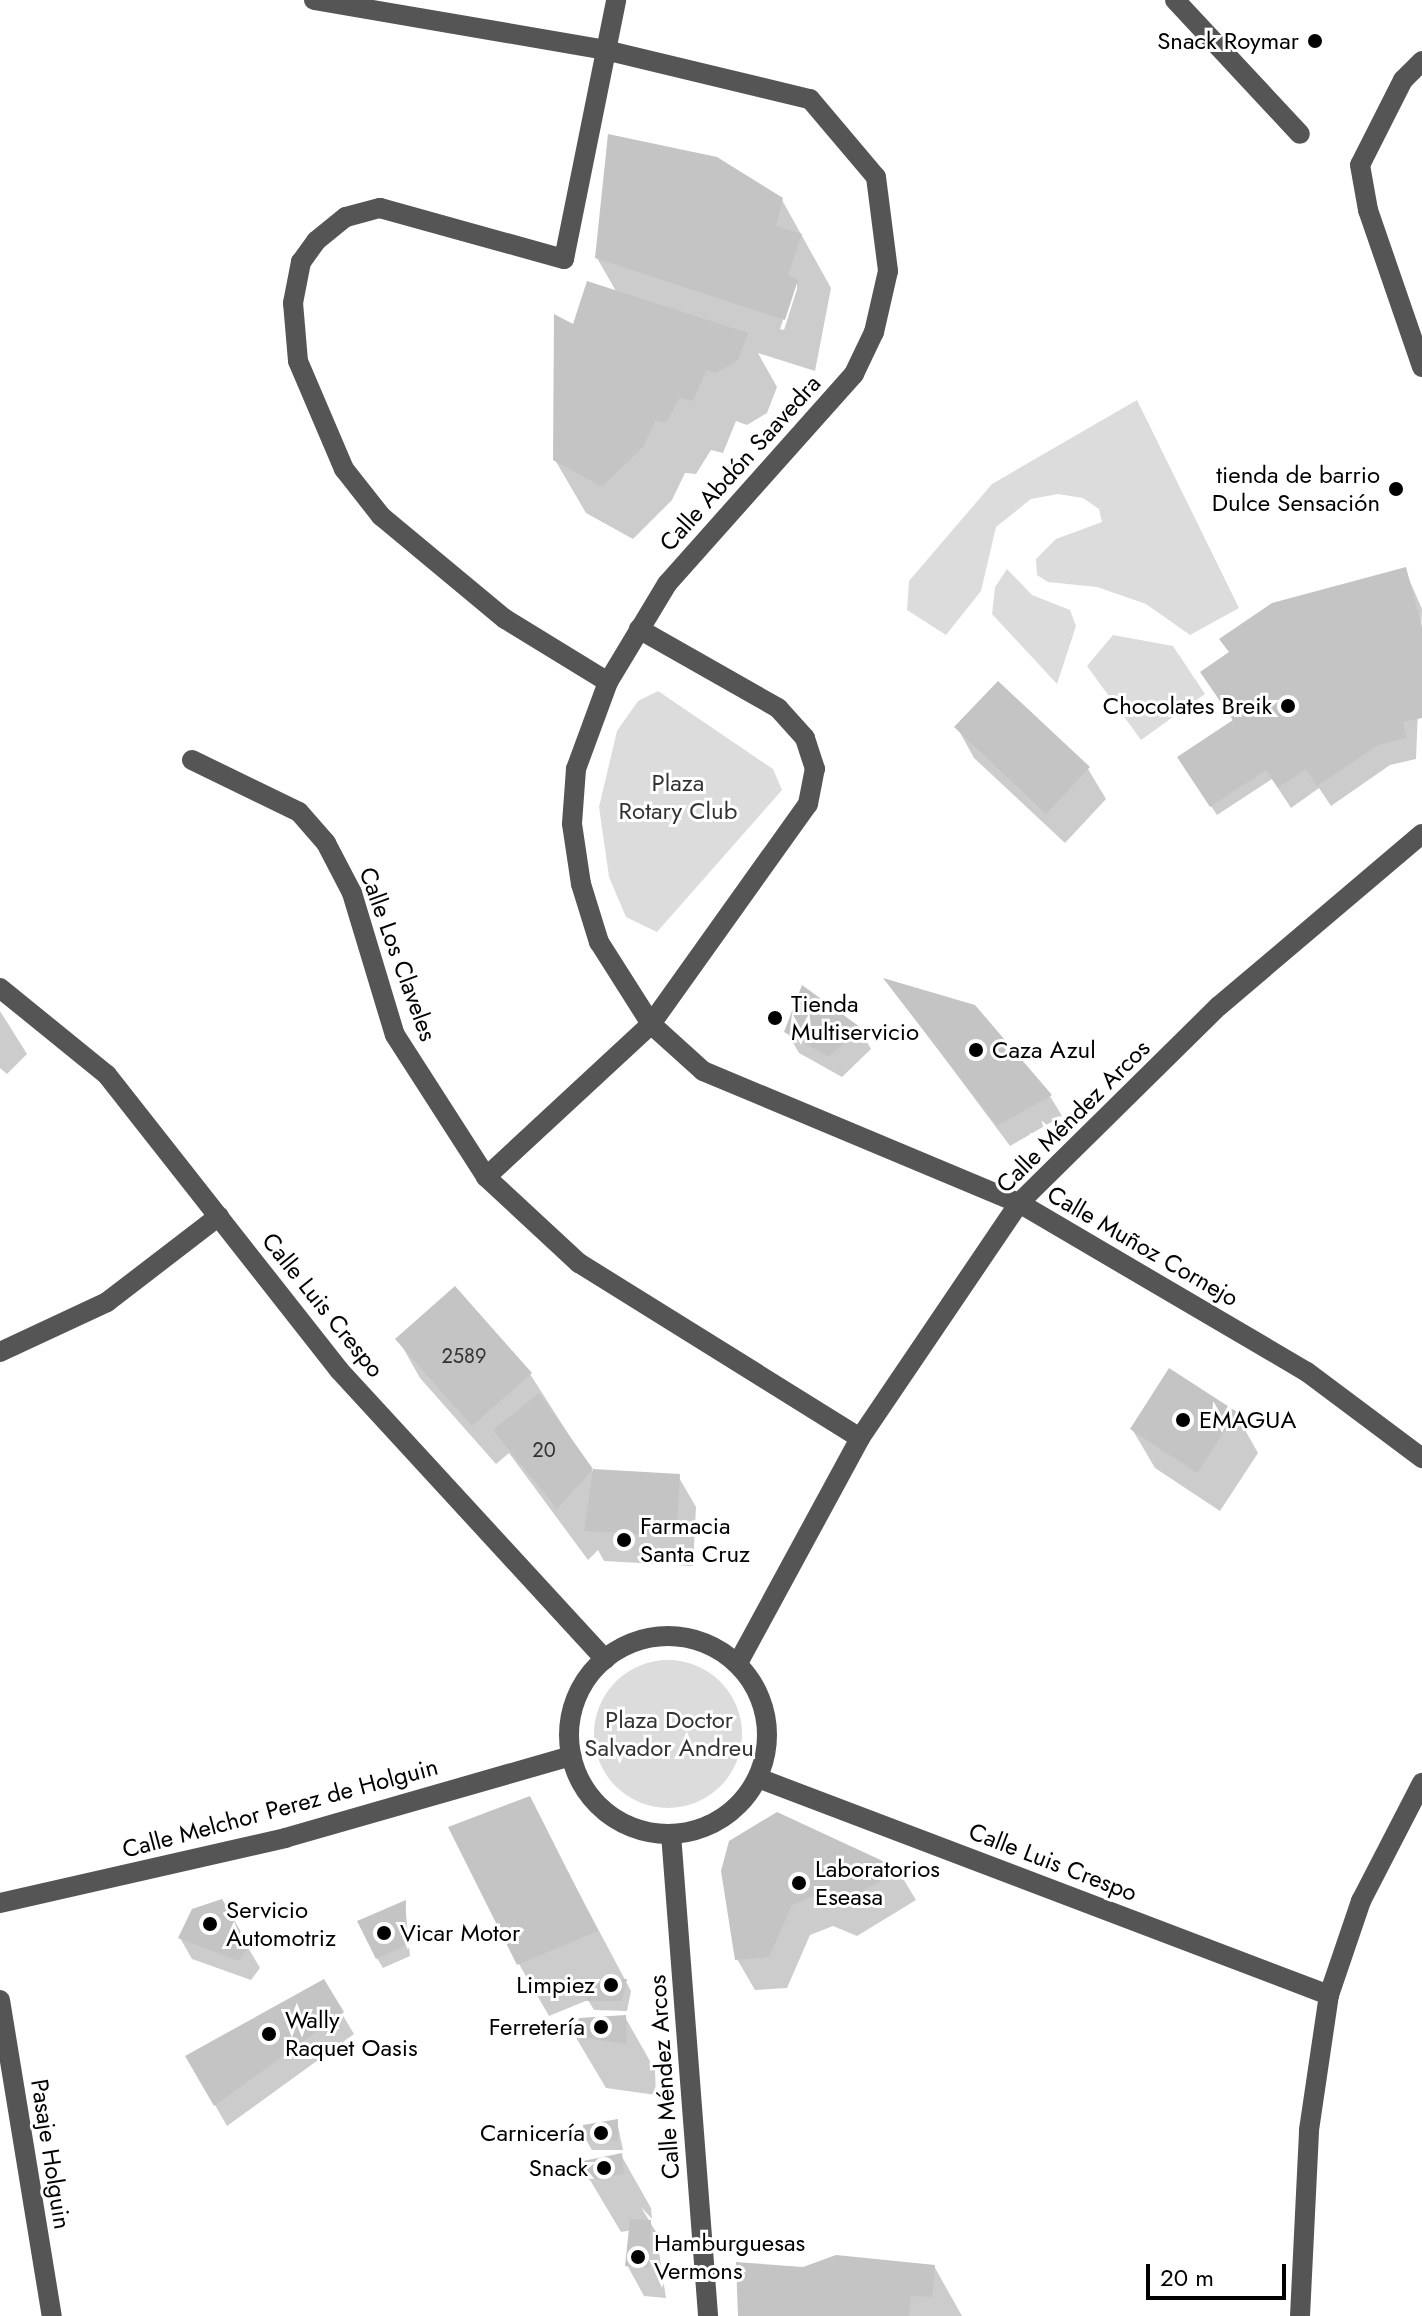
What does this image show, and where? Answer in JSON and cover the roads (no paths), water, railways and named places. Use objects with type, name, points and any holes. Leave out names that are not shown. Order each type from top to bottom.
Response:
[{"type":"street","name":"Calle Abdón Saavedra","points":[[314,0],[601,49],[810,99],[876,177],[887,225],[888,271],[874,332],[854,374],[826,413],[710,527],[639,629],[608,682],[576,769],[572,824],[599,942],[651,1024]]},
{"type":"street","points":[[608,682],[505,619],[381,516],[344,469],[298,361],[293,303],[301,262],[316,241],[346,217],[380,208],[564,259],[601,49],[616,0]]},
{"type":"street","points":[[1175,0],[1300,134]]},
{"type":"street","points":[[1422,61],[1403,80],[1360,165],[1368,210],[1422,367]]},
{"type":"street","points":[[486,1177],[651,1024],[808,804],[815,769],[805,738],[778,708],[639,629]]},
{"type":"street","name":"Calle Los Claveles","points":[[192,760],[299,812],[326,843],[352,893],[395,1035],[486,1177],[579,1263],[860,1438]]},
{"type":"street","name":"Calle Méndez Arcos","points":[[738,1663],[860,1438],[1019,1203],[1219,1006],[1422,834]]},
{"type":"street","name":"Calle Luis Crespo","points":[[0,988],[107,1075],[339,1370],[605,1659]]},
{"type":"street","name":"Calle Muñoz Cornejo","points":[[651,1024],[703,1071],[1019,1203],[1307,1372],[1422,1458]]},
{"type":"street","points":[[0,1352],[107,1302],[219,1216]]},
{"type":"street","points":[[658,1635],[687,1636],[738,1663],[764,1705],[768,1730],[758,1778],[723,1818],[671,1834],[644,1831],[607,1812],[580,1782],[571,1756],[574,1702],[605,1659],[658,1635]]},
{"type":"street","name":"Calle Melchor Perez de Holguin","points":[[0,1903],[285,1838],[571,1756]]},
{"type":"street","name":"Calle Luis Crespo","points":[[758,1778],[1329,1995]]},
{"type":"street","points":[[1300,2316],[1309,2130],[1329,1995],[1361,1901],[1422,1783]]},
{"type":"street","name":"Calle Méndez Arcos","points":[[671,1834],[708,2316]]},
{"type":"street","name":"Pasaje Holguin","points":[[0,2000],[52,2316]]},
{"type":"place","name":"Snack Roymar","points":[[1315,41]]},
{"type":"place","name":"tienda de barrio Dulce Sensación","points":[[1396,489]]},
{"type":"place","name":"Chocolates Breik","points":[[1288,706]]},
{"type":"place","name":"Tienda Multiservicio","points":[[775,1018]]},
{"type":"place","name":"Caza Azul","points":[[976,1050]]},
{"type":"place","name":"EMAGUA","points":[[1183,1420]]},
{"type":"place","name":"Farmacia Santa Cruz","points":[[624,1540]]},
{"type":"place","name":"Laboratorios Eseasa","points":[[799,1883]]},
{"type":"place","name":"Servicio Automotriz","points":[[210,1924]]},
{"type":"place","name":"Vicar Motor","points":[[384,1933]]},
{"type":"place","name":"Limpiez","points":[[611,1985]]},
{"type":"place","name":"Ferretería","points":[[601,2027]]},
{"type":"place","name":"Wally Raquet Oasis","points":[[269,2034]]},
{"type":"place","name":"Carnicería","points":[[601,2133]]},
{"type":"place","name":"Snack","points":[[604,2168]]},
{"type":"place","name":"Hamburguesas Vermons","points":[[638,2257]]},
{"type":"park label","name":"Plaza Rotary Club","points":[[678,797]]},
{"type":"park label","name":"Plaza Doctor Salvador Andreu","points":[[669,1734]]}]
